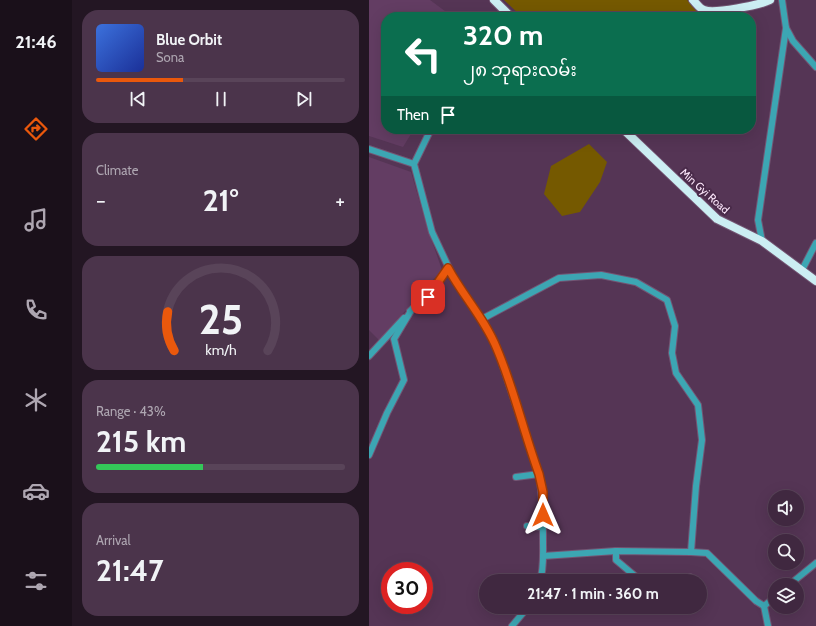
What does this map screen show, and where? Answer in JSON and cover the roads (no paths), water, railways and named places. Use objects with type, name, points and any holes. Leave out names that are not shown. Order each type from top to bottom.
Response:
[{"type":"main road","points":[[493,0],[504,12]]},
{"type":"main road","points":[[693,0],[702,12]]},
{"type":"main road","points":[[715,12],[769,1]]},
{"type":"main road","name":"Min Gyi Road","points":[[628,134],[717,219],[762,241],[816,281]]},
{"type":"street","points":[[762,241],[758,220],[786,28],[782,0]]},
{"type":"street","points":[[786,28],[793,41],[816,66]]},
{"type":"street","points":[[429,134],[415,164],[432,232],[455,281],[482,319],[497,348],[539,474],[543,492],[543,556],[541,574]]},
{"type":"street","points":[[369,149],[415,164]]},
{"type":"street","points":[[802,270],[816,243]]},
{"type":"street","points":[[369,356],[412,309],[428,297],[448,268]]},
{"type":"street","points":[[482,319],[559,278],[601,275],[636,282],[667,300],[675,326],[672,353],[676,372],[698,405],[702,440],[696,486],[691,552]]},
{"type":"street","points":[[369,455],[387,413],[404,380],[394,339],[412,309]]},
{"type":"street","points":[[516,476],[539,474]]},
{"type":"street","points":[[527,526],[543,527]]},
{"type":"street","points":[[616,551],[616,560],[633,574]]},
{"type":"street","points":[[543,556],[616,551],[707,553],[756,601],[764,606],[768,626]]},
{"type":"street","points":[[798,578],[816,563]]},
{"type":"street","points":[[764,606],[768,603]]},
{"type":"street","points":[[512,626],[522,614]]}]
